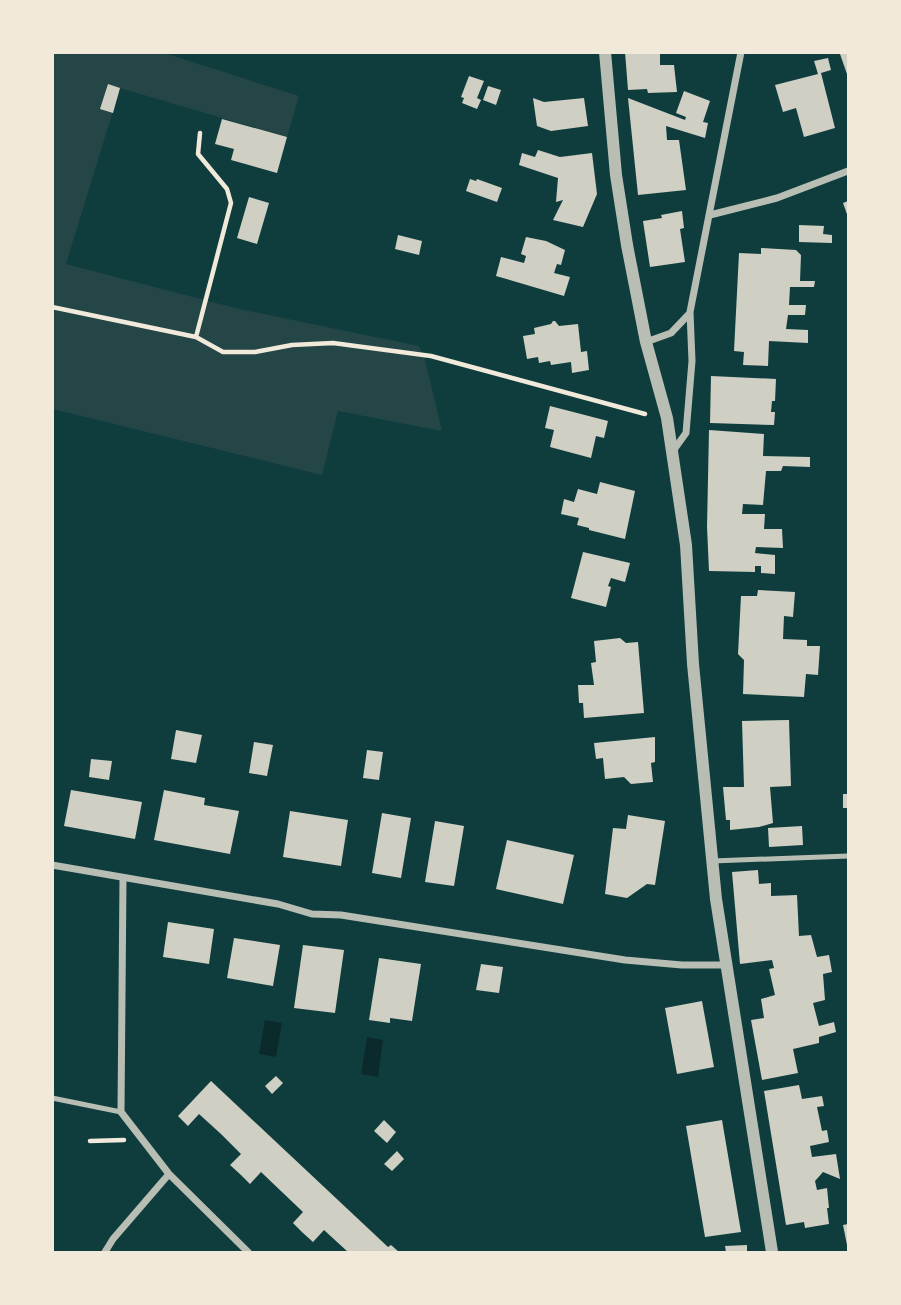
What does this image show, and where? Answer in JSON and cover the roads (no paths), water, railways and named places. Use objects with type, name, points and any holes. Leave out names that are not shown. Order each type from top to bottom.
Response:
[{"type":"street","points":[[605,52],[616,176],[627,244],[646,342],[667,418],[673,451],[686,545],[693,664],[712,861],[725,965],[772,1252]]},
{"type":"street","points":[[673,451],[686,433],[692,361],[690,312],[741,52]]},
{"type":"street","points":[[710,215],[777,198],[849,171]]},
{"type":"street","points":[[646,342],[671,333],[690,312]]},
{"type":"street","points":[[52,865],[278,904],[312,914],[341,915],[625,960],[695,966],[725,965]]},
{"type":"street","points":[[123,878],[121,1112],[169,1174],[248,1252]]},
{"type":"street","points":[[105,1252],[169,1174]]},
{"type":"lane","points":[[712,861],[849,856]]},
{"type":"lane","points":[[52,1098],[121,1112]]}]
